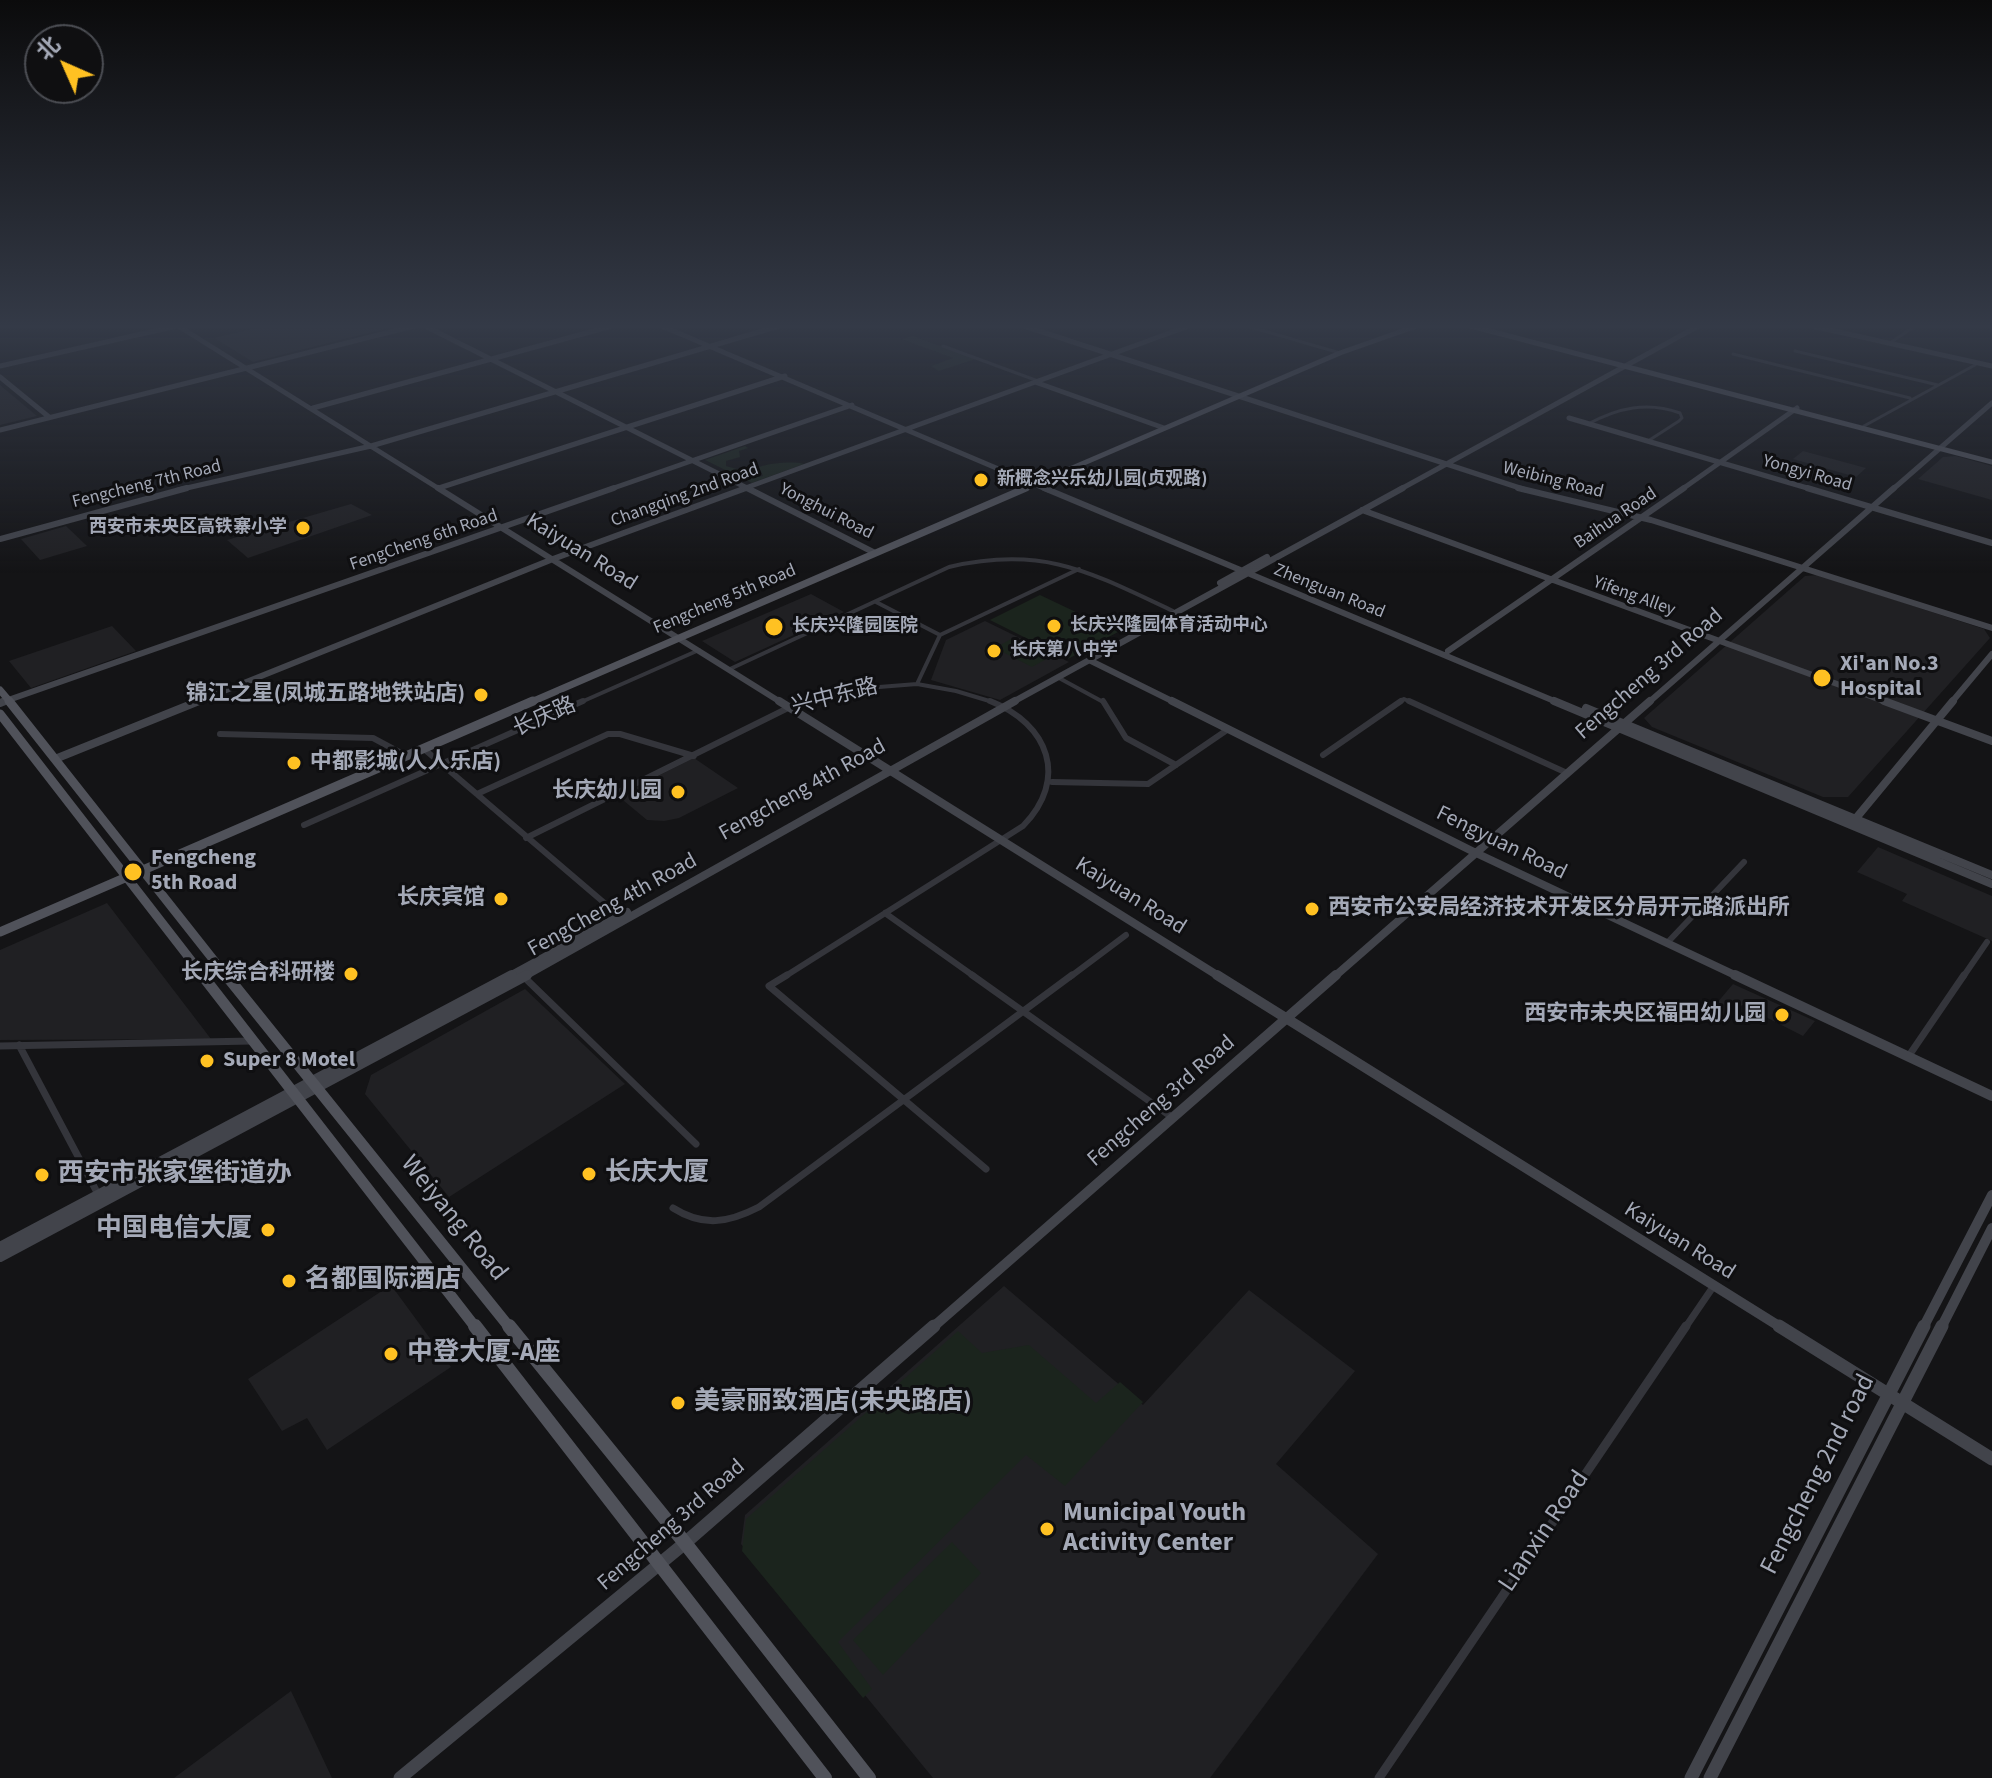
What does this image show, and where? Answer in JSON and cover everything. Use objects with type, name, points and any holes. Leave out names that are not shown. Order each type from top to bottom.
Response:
[{"type":"main road","name":"Fengcheng 5th Road","points":[[141,868],[1206,407]]},
{"type":"main road","points":[[1788,407],[1992,461]]},
{"type":"main road","points":[[1796,409],[1939,447]]},
{"type":"main road","name":"Fengcheng 5th Road","points":[[0,929],[677,636]]},
{"type":"main road","name":"Weiyang Road","points":[[0,690],[4,702],[55,759],[314,1086],[685,1543],[869,1778]]},
{"type":"main road","name":"Weiyang Road","points":[[0,714],[825,1778]]},
{"type":"street","points":[[36,407],[48,417]]},
{"type":"street","points":[[0,428],[87,407]]},
{"type":"street","name":"Fengcheng 7th Road","points":[[0,537],[141,499],[370,445],[500,407]]},
{"type":"street","name":"Yonghui Road","points":[[586,407],[872,552]]},
{"type":"street","points":[[439,488],[690,407]]},
{"type":"street","name":"FengCheng 6th Road","points":[[4,702],[845,407]]},
{"type":"street","name":"Zhenguan Road","points":[[861,407],[1033,482],[1853,822],[1992,884]]},
{"type":"street","name":"Changqing 2nd Road","points":[[55,759],[553,559],[967,407]]},
{"type":"street","points":[[1107,407],[1161,427]]},
{"type":"street","name":"Weibing Road","points":[[1280,407],[1540,495],[1646,517],[1992,627]]},
{"type":"street","points":[[1444,462],[1544,407]]},
{"type":"street","points":[[1588,424],[1613,411],[1637,407],[1680,413],[1682,418],[1679,421],[1648,441]]},
{"type":"street","points":[[1864,426],[1895,407]]},
{"type":"street","name":"Fengcheng 3rd Road","points":[[400,1778],[685,1543],[1567,773],[1807,568],[1875,508],[1891,488],[1987,407]]},
{"type":"street","name":"Kaiyuan Road","points":[[313,408],[1992,1459]]},
{"type":"street","name":"Baihua Road","points":[[1448,651],[1646,517],[1796,409]]},
{"type":"street","name":"Yongyi Road","points":[[1569,418],[1992,543]]},
{"type":"street","name":"FengCheng 4th Road","points":[[296,1096],[1059,678],[1087,659],[1444,462]]},
{"type":"street","name":"Yifeng Alley","points":[[1361,509],[1549,581],[1992,741]]},
{"type":"street","points":[[730,669],[949,567],[986,558],[1048,559],[1079,569],[1173,611]]},
{"type":"street","points":[[917,684],[940,635],[1079,569]]},
{"type":"street","points":[[1002,707],[1248,571]]},
{"type":"street","name":"Zhenguan Road","points":[[1248,571],[1448,651],[1622,726]]},
{"type":"street","points":[[875,602],[940,635]]},
{"type":"street","name":"长庆路","points":[[304,825],[699,650]]},
{"type":"street","points":[[1853,822],[1992,654]]},
{"type":"street","name":"Fengyuan Road","points":[[1087,659],[1476,853],[1992,1096]]},
{"type":"street","points":[[1059,678],[1104,702],[1126,738],[1176,765]]},
{"type":"street","name":"兴中东路","points":[[526,838],[790,707],[854,689],[917,684],[958,690],[1002,707],[1035,732],[1047,756],[1052,782]]},
{"type":"street","points":[[1323,755],[1404,699],[1567,773]]},
{"type":"street","points":[[986,1169],[769,986],[1002,840],[1037,813],[1052,782],[1148,784],[1227,730]]},
{"type":"street","points":[[220,734],[373,738],[401,753]]},
{"type":"street","points":[[477,794],[608,734],[620,734],[694,756]]},
{"type":"street","points":[[423,748],[622,918]]},
{"type":"street","name":"Zhenguan Road","points":[[1853,822],[1992,875]]},
{"type":"street","points":[[1667,943],[1744,862]]},
{"type":"street","points":[[885,913],[1173,1118]]},
{"type":"street","points":[[673,1208],[707,1225],[733,1221],[759,1207],[1126,935]]},
{"type":"street","points":[[1908,1057],[1987,942]]},
{"type":"street","points":[[521,975],[696,1144]]},
{"type":"street","points":[[0,1046],[252,1041]]},
{"type":"street","points":[[19,1045],[100,1199]]},
{"type":"street","points":[[0,1247],[100,1199],[296,1096]]},
{"type":"street","name":"Fengcheng 2nd road","points":[[1691,1778],[1992,1195]]},
{"type":"street","points":[[0,1257],[100,1199]]},
{"type":"street","name":"Fengcheng 2nd road","points":[[1710,1778],[1992,1228]]},
{"type":"street","name":"Lianxin Road","points":[[1379,1778],[1713,1287]]},
{"type":"shaded area","points":[[0,407],[26,407],[37,416],[0,425]]},
{"type":"shaded area","points":[[745,446],[748,448],[739,451],[740,457],[726,461],[726,466],[748,472],[752,478],[763,476],[759,467],[804,464],[752,483],[705,460]]},
{"type":"shaded area","points":[[1803,451],[1866,468],[1856,477],[1793,459]]},
{"type":"shaded area","points":[[1956,456],[1992,466],[1992,500],[1918,479],[1943,457]]},
{"type":"shaded area","name":"西安市未央区高铁寨小学","points":[[351,504],[372,515],[248,558],[227,540]]},
{"type":"shaded area","points":[[66,526],[87,546],[40,560],[21,539]]},
{"type":"shaded area","name":"Xi'an No.3 Hospital","points":[[1818,575],[1984,629],[1990,638],[1848,797],[1823,797],[1652,727],[1644,718],[1805,576]]},
{"type":"shaded area","name":"长庆兴隆园医院","points":[[811,594],[844,612],[735,662],[702,641]]},
{"type":"shaded area","name":"长庆兴隆园体育活动中心","points":[[1040,595],[1118,632],[1068,659],[990,620]]},
{"type":"shaded area","name":"长庆第八中学","points":[[985,621],[1069,662],[1000,700],[931,680],[946,640]]},
{"type":"shaded area","points":[[112,626],[136,651],[31,688],[9,661]]},
{"type":"shaded area","points":[[1013,638],[1050,657],[1032,667],[995,648]]},
{"type":"shaded area","name":"长庆幼儿园","points":[[694,758],[738,788],[679,818],[664,821],[647,820],[618,796]]},
{"type":"shaded area","points":[[1878,847],[1992,896],[1992,941],[1902,901],[1907,894],[1857,872]]},
{"type":"shaded area","points":[[107,903],[211,1039],[0,1040],[0,950]]},
{"type":"shaded area","name":"西安市未央区福田幼儿园","points":[[1733,984],[1815,1021],[1803,1036],[1742,1005],[1730,1019],[1711,1010]]},
{"type":"shaded area","points":[[525,989],[625,1084],[449,1197],[365,1094],[371,1075]]},
{"type":"shaded area","points":[[391,1285],[451,1367],[327,1450],[307,1418],[282,1431],[248,1379]]},
{"type":"shaded area","name":"Municipal Youth Activity Center","points":[[1004,1286],[1143,1405],[1249,1290],[1355,1371],[1276,1464],[1378,1554],[1210,1778],[933,1778],[741,1544],[745,1515]]},
{"type":"shaded area","points":[[958,1331],[982,1353],[1029,1345],[1096,1403],[1120,1382],[1143,1402],[1065,1486],[1026,1455],[838,1642],[872,1689],[863,1698],[742,1551],[746,1519]]},
{"type":"shaded area","points":[[952,1542],[981,1573],[883,1675],[853,1640]]},
{"type":"shaded area","points":[[291,1691],[332,1778],[174,1778]]},
{"type":"place","name":"新概念兴乐幼儿园(贞观路)","points":[[981,480]]},
{"type":"place","name":"西安市未央区高铁寨小学","points":[[303,528]]},
{"type":"place","name":"长庆兴隆园体育活动中心","points":[[1054,626]]},
{"type":"place","name":"长庆兴隆园医院","points":[[774,627]]},
{"type":"place","name":"长庆第八中学","points":[[994,651]]},
{"type":"place","name":"Xi'an No.3 Hospital","points":[[1822,678]]},
{"type":"place","name":"锦江之星(凤城五路地铁站店)","points":[[481,695]]},
{"type":"place","name":"中都影城(人人乐店)","points":[[294,763]]},
{"type":"place","name":"长庆幼儿园","points":[[678,792]]},
{"type":"place","name":"Fengcheng 5th Road","points":[[133,872]]},
{"type":"place","name":"长庆宾馆","points":[[501,899]]},
{"type":"place","name":"西安市公安局经济技术开发区分局开元路派出所","points":[[1312,909]]},
{"type":"place","name":"长庆综合科研楼","points":[[351,974]]},
{"type":"place","name":"西安市未央区福田幼儿园","points":[[1782,1015]]},
{"type":"place","name":"Super 8 Motel","points":[[207,1061]]},
{"type":"place","name":"长庆大厦","points":[[589,1174]]},
{"type":"place","name":"西安市张家堡街道办","points":[[42,1175]]},
{"type":"place","name":"中国电信大厦","points":[[268,1230]]},
{"type":"place","name":"名都国际酒店","points":[[289,1281]]},
{"type":"place","name":"中登大厦-A座","points":[[391,1354]]},
{"type":"place","name":"美豪丽致酒店(未央路店)","points":[[678,1403]]},
{"type":"place","name":"Municipal Youth Activity Center","points":[[1047,1529]]}]
